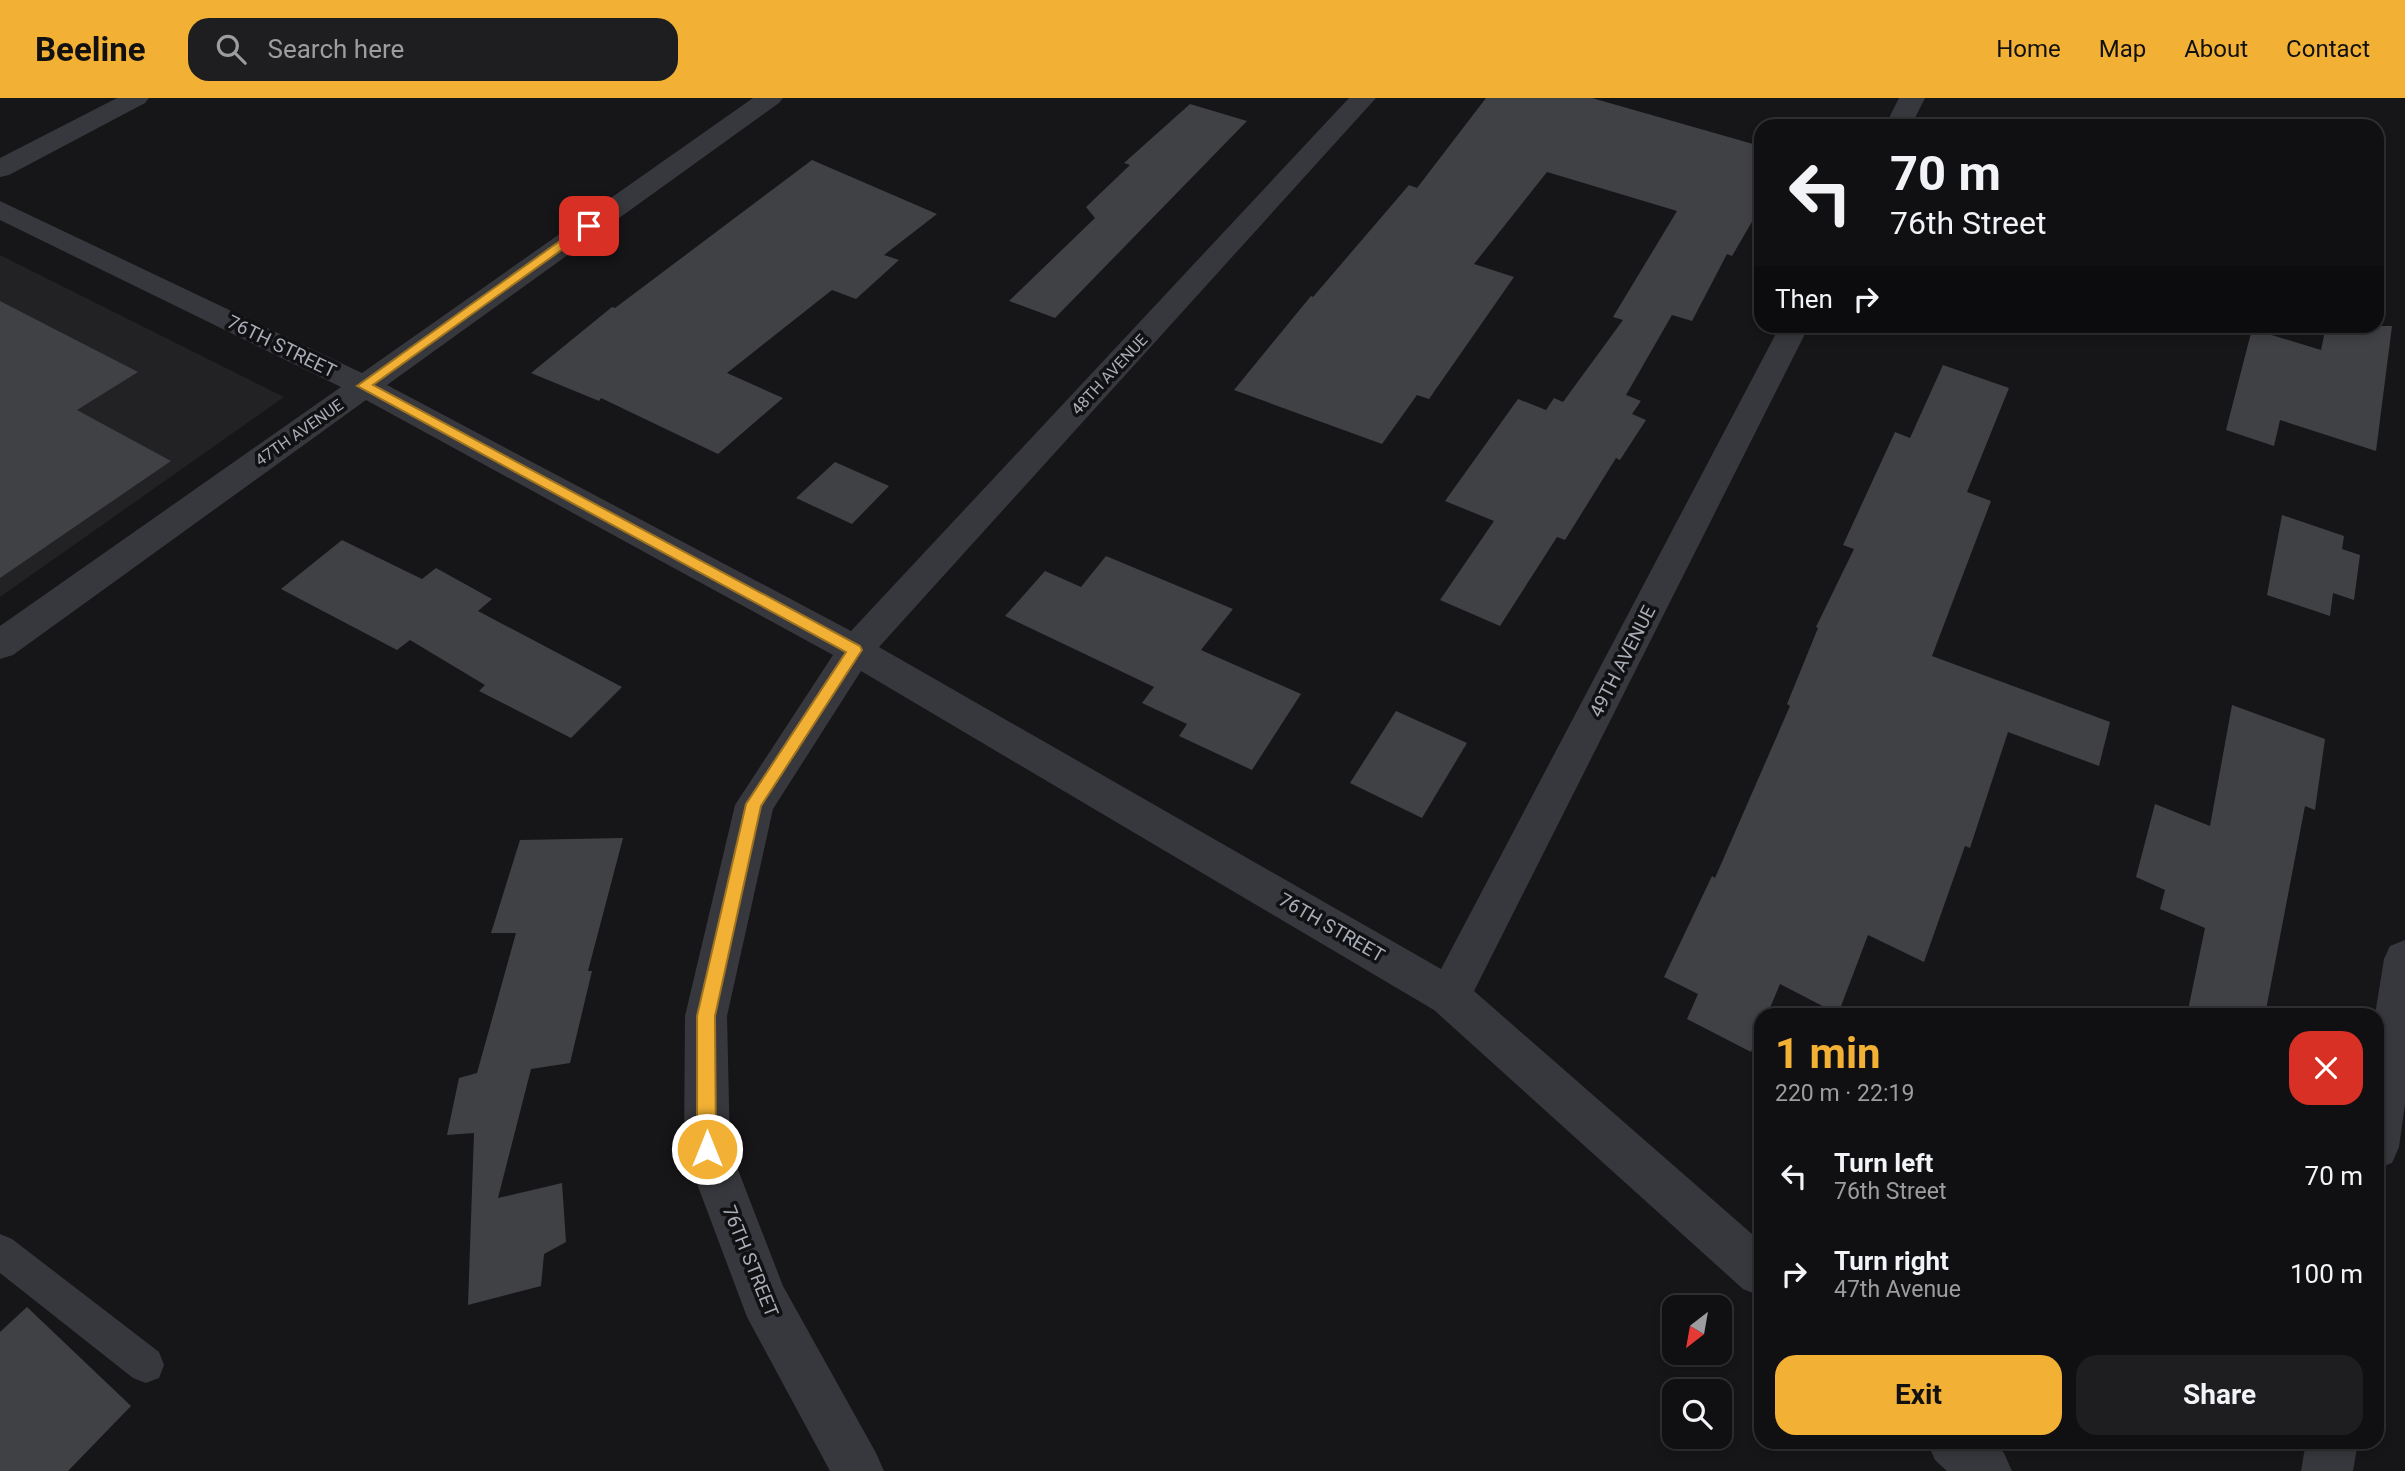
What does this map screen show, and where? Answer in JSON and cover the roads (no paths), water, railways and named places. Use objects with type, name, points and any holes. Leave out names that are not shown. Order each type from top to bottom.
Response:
[{"type":"street","points":[[0,169],[136,98]]},
{"type":"street","name":"47TH AVENUE","points":[[0,645],[770,98]]},
{"type":"street","name":"48TH AVENUE","points":[[855,650],[1363,98]]},
{"type":"street","points":[[1902,119],[1912,98]]},
{"type":"street","name":"76TH STREET","points":[[0,209],[364,386],[855,650],[1449,996],[1754,1267]]},
{"type":"street","name":"49TH AVENUE","points":[[1449,996],[1791,333]]},
{"type":"street","name":"76TH STREET","points":[[855,650],[754,804],[706,1016],[706,1109],[707,1149],[764,1300],[858,1471]]},
{"type":"street","points":[[2384,1095],[2405,959]]},
{"type":"street","points":[[1961,1449],[1986,1471]]},
{"type":"street","points":[[2327,1471],[2331,1449]]},
{"type":"lane","points":[[0,1251],[146,1364]]}]
